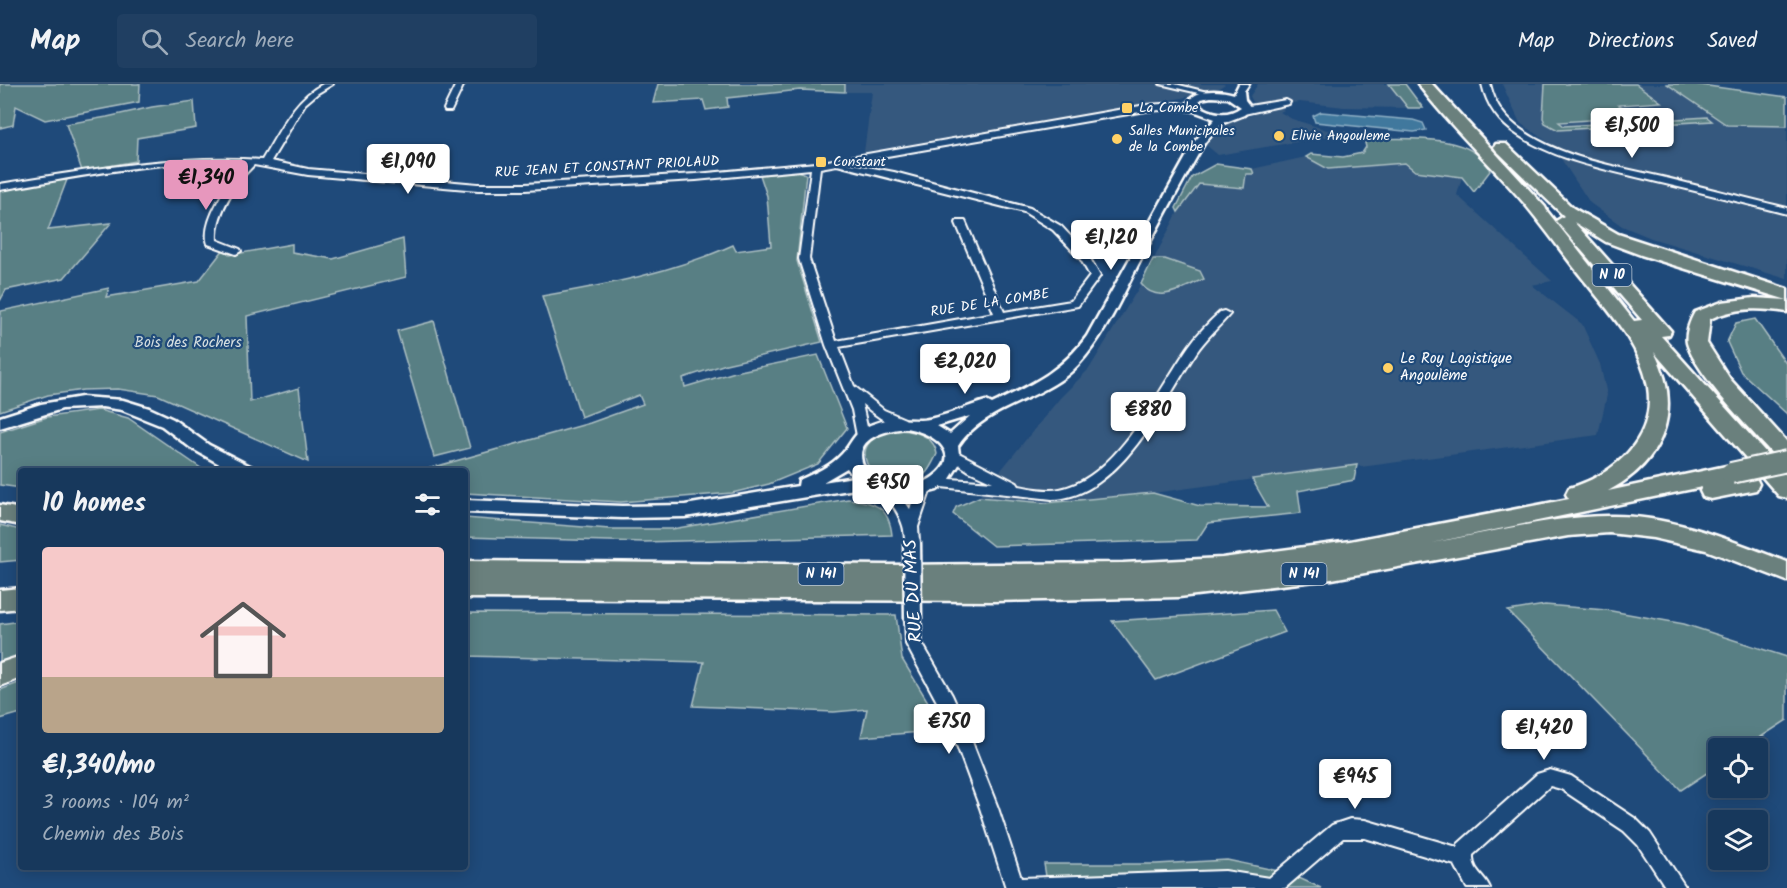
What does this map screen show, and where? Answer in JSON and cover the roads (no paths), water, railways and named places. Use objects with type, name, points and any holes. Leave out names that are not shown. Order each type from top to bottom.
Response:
[{"type":"highway","name":"N 10","points":[[1425,84],[1787,490]]},
{"type":"highway","name":"N 10","points":[[1439,84],[1787,466]]},
{"type":"highway","points":[[1439,84],[1552,199],[1584,223],[1612,238],[1647,251],[1787,295]]},
{"type":"highway","points":[[1350,550],[1596,489],[1623,471],[1648,445],[1657,422],[1660,396],[1644,350],[1625,320],[1530,200]]},
{"type":"highway","points":[[1787,306],[1756,303],[1733,304],[1713,310],[1702,316],[1696,336],[1698,345],[1713,370],[1787,456]]},
{"type":"highway","points":[[1428,552],[1739,478],[1787,461]]},
{"type":"highway","points":[[1350,550],[1616,498],[1739,478],[1787,476]]},
{"type":"highway","points":[[0,513],[18,516]]},
{"type":"highway","points":[[1428,552],[1568,527],[1609,524],[1653,529],[1690,537],[1736,550],[1787,572]]},
{"type":"highway","name":"N 141","points":[[468,570],[886,574],[1123,572],[1222,567],[1350,550]]},
{"type":"highway","name":"N 141","points":[[468,588],[1130,589],[1281,577],[1428,552]]},
{"type":"highway","points":[[0,586],[18,584]]},
{"type":"highway","points":[[0,600],[18,598]]},
{"type":"highway","points":[[0,675],[18,668]]},
{"type":"street","points":[[265,163],[302,104],[315,91],[329,84]]},
{"type":"street","points":[[448,109],[460,84]]},
{"type":"street","points":[[1164,84],[1213,94],[1242,104],[1266,106],[1286,102]]},
{"type":"street","points":[[1197,106],[1213,94],[1236,84]]},
{"type":"street","points":[[1242,104],[1239,91],[1244,84]]},
{"type":"street","points":[[1486,84],[1492,103],[1503,119],[1526,136],[1546,146],[1607,166],[1787,212]]},
{"type":"street","points":[[931,485],[950,469],[954,438],[968,424],[1058,376],[1088,345],[1200,141],[1206,120],[1189,93],[1174,86]]},
{"type":"street","points":[[1200,141],[1217,122],[1242,104]]},
{"type":"street","points":[[1197,106],[1227,116]]},
{"type":"street","name":"RUE JEAN ET CONSTANT PRIOLAUD","points":[[0,187],[151,163],[224,160],[265,163],[318,173],[498,187],[696,177],[816,166],[1146,108],[1197,106]]},
{"type":"street","points":[[236,251],[212,242],[212,232],[235,179],[252,162]]},
{"type":"street","name":"RUE DE LA COMBE","points":[[832,345],[1074,304],[1095,276],[1094,271],[1057,228],[1027,210],[894,175],[833,163]]},
{"type":"street","points":[[816,166],[804,259],[832,345],[858,410],[863,436]]},
{"type":"street","points":[[961,223],[1001,317]]},
{"type":"street","points":[[852,455],[856,470],[868,482],[901,492],[931,485],[961,483],[1061,494],[1081,487],[1099,477],[1119,458],[1193,349],[1224,314]]},
{"type":"street","points":[[846,384],[880,413],[901,422],[922,425],[939,434],[952,450],[998,480],[1028,492]]},
{"type":"street","points":[[0,417],[46,402],[107,395],[145,404],[157,411],[164,420]]},
{"type":"street","points":[[922,425],[1016,399]]},
{"type":"street","points":[[0,423],[58,404],[99,401],[126,405],[164,420],[206,450],[240,468]]},
{"type":"street","points":[[788,493],[831,472],[852,455],[857,442],[863,436],[880,426],[901,422]]},
{"type":"street","points":[[468,506],[622,512],[685,511],[868,482]]},
{"type":"street","name":"RUE DU MAS","points":[[911,527],[931,485]]},
{"type":"street","name":"RUE DU MAS","points":[[889,490],[902,507],[911,527],[914,644],[957,724],[989,807],[1015,888]]},
{"type":"street","points":[[1481,888],[1468,874],[1462,858],[1465,850],[1543,780],[1550,778],[1565,782],[1630,825],[1644,839],[1677,888]]},
{"type":"street","points":[[1015,888],[1225,880],[1273,887],[1338,831],[1350,828],[1365,829],[1462,858]]},
{"type":"place","name":"La Combe","points":[[1127,108]]},
{"type":"place","name":"Elivie Angouleme","points":[[1279,136]]},
{"type":"place","name":"Salles Municipales de la Combe","points":[[1117,139]]},
{"type":"place","name":"Constant","points":[[821,162]]},
{"type":"place","name":"Le Roy Logistique Angoulême","points":[[1388,368]]},
{"type":"park label","name":"Bois des Rochers","points":[[188,343]]}]
